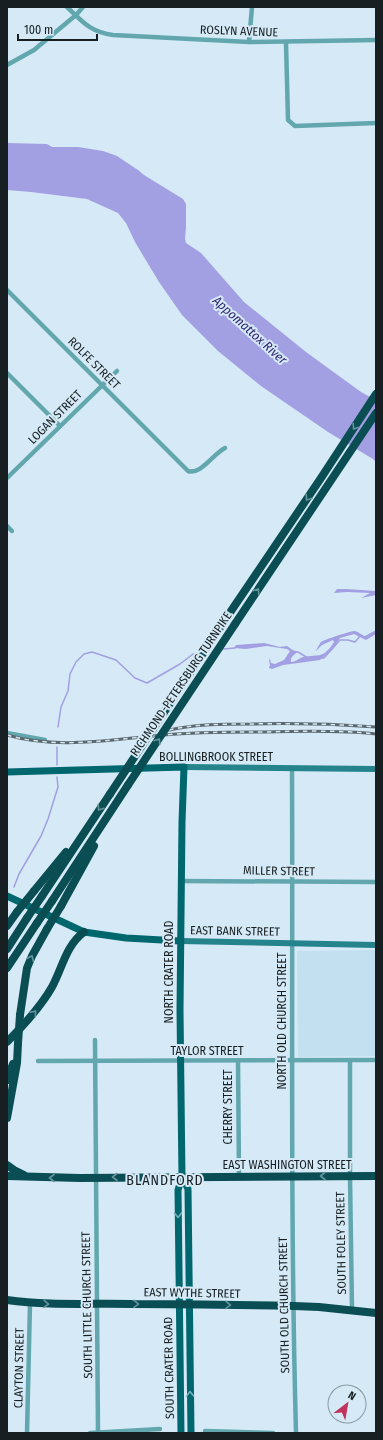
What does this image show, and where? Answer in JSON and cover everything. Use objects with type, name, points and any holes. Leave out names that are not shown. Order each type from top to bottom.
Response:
[{"type":"highway","name":"RICHMOND-PETERSBURG TURNPIKE","points":[[7,949],[376,394]]},
{"type":"highway","name":"RICHMOND-PETERSBURG TURNPIKE","points":[[7,968],[376,413]]},
{"type":"highway","points":[[7,1118],[17,1063],[20,1015],[27,968],[32,956],[119,800]]},
{"type":"highway","points":[[7,926],[91,822]]},
{"type":"highway","points":[[7,1042],[38,1009],[52,987],[73,943],[84,932]]},
{"type":"highway","points":[[7,1080],[13,1066],[18,1043]]},
{"type":"highway","points":[[7,1165],[29,1178]]},
{"type":"highway","name":"EAST WASHINGTON STREET","points":[[7,1176],[29,1178],[96,1178],[376,1176]]},
{"type":"highway","name":"EAST WYTHE STREET","points":[[7,1300],[60,1305],[189,1304],[294,1306],[352,1310],[376,1314]]},
{"type":"main road","name":"BOLLINGBROOK STREET","points":[[7,772],[184,767]]},
{"type":"main road","name":"NORTH CRATER ROAD","points":[[182,1177],[180,941],[184,767]]},
{"type":"main road","name":"EAST BANK STREET","points":[[7,896],[84,932],[126,938],[180,941]]},
{"type":"main road","name":"SOUTH CRATER ROAD","points":[[182,1177],[188,1189],[191,1433]]},
{"type":"main road","name":"SOUTH CRATER ROAD","points":[[181,1433],[178,1190],[182,1177]]},
{"type":"street","points":[[67,7],[76,15]]},
{"type":"street","points":[[7,64],[34,50],[76,15],[83,7]]},
{"type":"street","points":[[249,42],[252,7]]},
{"type":"street","name":"ROSLYN AVENUE","points":[[76,15],[93,30],[102,33],[286,43],[376,40]]},
{"type":"street","points":[[286,43],[288,120],[292,124],[295,126],[376,123]]},
{"type":"street","name":"ROLFE STREET","points":[[7,290],[188,471],[194,472],[199,470],[217,453],[226,448]]},
{"type":"street","name":"LOGAN STREET","points":[[7,478],[117,371]]},
{"type":"street","points":[[7,373],[60,426]]},
{"type":"street","points":[[7,526],[12,530]]},
{"type":"street","points":[[7,733],[46,740]]},
{"type":"street","name":"BOLLINGBROOK STREET","points":[[184,767],[376,770]]},
{"type":"street","name":"NORTH OLD CHURCH STREET","points":[[292,769],[292,1176]]},
{"type":"street","name":"MILLER STREET","points":[[181,881],[376,882]]},
{"type":"street","name":"EAST BANK STREET","points":[[180,941],[376,945]]},
{"type":"street","name":"SOUTH LITTLE CHURCH STREET","points":[[95,1040],[98,1433]]},
{"type":"street","name":"CHERRY STREET","points":[[238,1060],[239,1177]]},
{"type":"street","name":"SOUTH FOLEY STREET","points":[[350,1060],[352,1310]]},
{"type":"street","name":"TAYLOR STREET","points":[[38,1061],[376,1060]]},
{"type":"street","name":"SOUTH OLD CHURCH STREET","points":[[292,1176],[296,1433]]},
{"type":"street","name":"CLAYTON STREET","points":[[27,1433],[30,1303]]},
{"type":"street","points":[[90,1433],[160,1429]]},
{"type":"street","points":[[205,1431],[273,1433]]},
{"type":"shaded area","points":[[376,950],[376,1056],[298,1057],[297,951]]},
{"type":"water","name":"Appomattox River","points":[[7,143],[47,144],[52,147],[78,147],[103,151],[117,156],[183,199],[186,204],[186,243],[201,253],[244,302],[306,352],[361,392],[376,400],[376,467],[373,459],[328,432],[261,386],[218,351],[182,315],[159,282],[135,242],[126,223],[118,213],[87,199],[7,190]]},
{"type":"water","points":[[337,589],[376,591],[376,595],[361,598],[370,593],[334,593]]},
{"type":"water","points":[[376,630],[376,634],[366,640],[354,634],[340,638],[333,649],[320,660],[283,665],[272,669],[269,668],[270,659],[271,663],[275,664],[284,660],[290,651],[287,649],[267,646],[246,649],[234,648],[236,645],[264,643],[280,647],[287,646],[297,652],[291,658],[291,662],[293,662],[303,657],[321,655],[327,651],[334,642],[333,640],[322,645],[316,651],[321,642],[327,639],[354,631],[365,636]]},
{"type":"waterway","points":[[322,658],[324,658],[340,640],[355,642],[360,636]]},
{"type":"waterway","points":[[223,649],[235,648]]},
{"type":"waterway","points":[[292,651],[298,652],[308,658]]},
{"type":"waterway","points":[[58,727],[61,707],[68,691],[70,674],[76,662],[84,654],[92,652],[116,660],[135,678],[147,683],[180,664],[193,654],[199,653]]},
{"type":"waterway","points":[[57,747],[57,765]]},
{"type":"waterway","points":[[14,887],[19,874],[41,836],[48,819],[58,787],[57,777]]},
{"type":"railway","points":[[169,730],[199,725],[230,724],[313,724],[376,727]]},
{"type":"railway","points":[[7,735],[46,742],[66,743],[214,732],[320,731],[376,734]]},
{"type":"district","name":"BLANDFORD","points":[[165,1180]]}]
